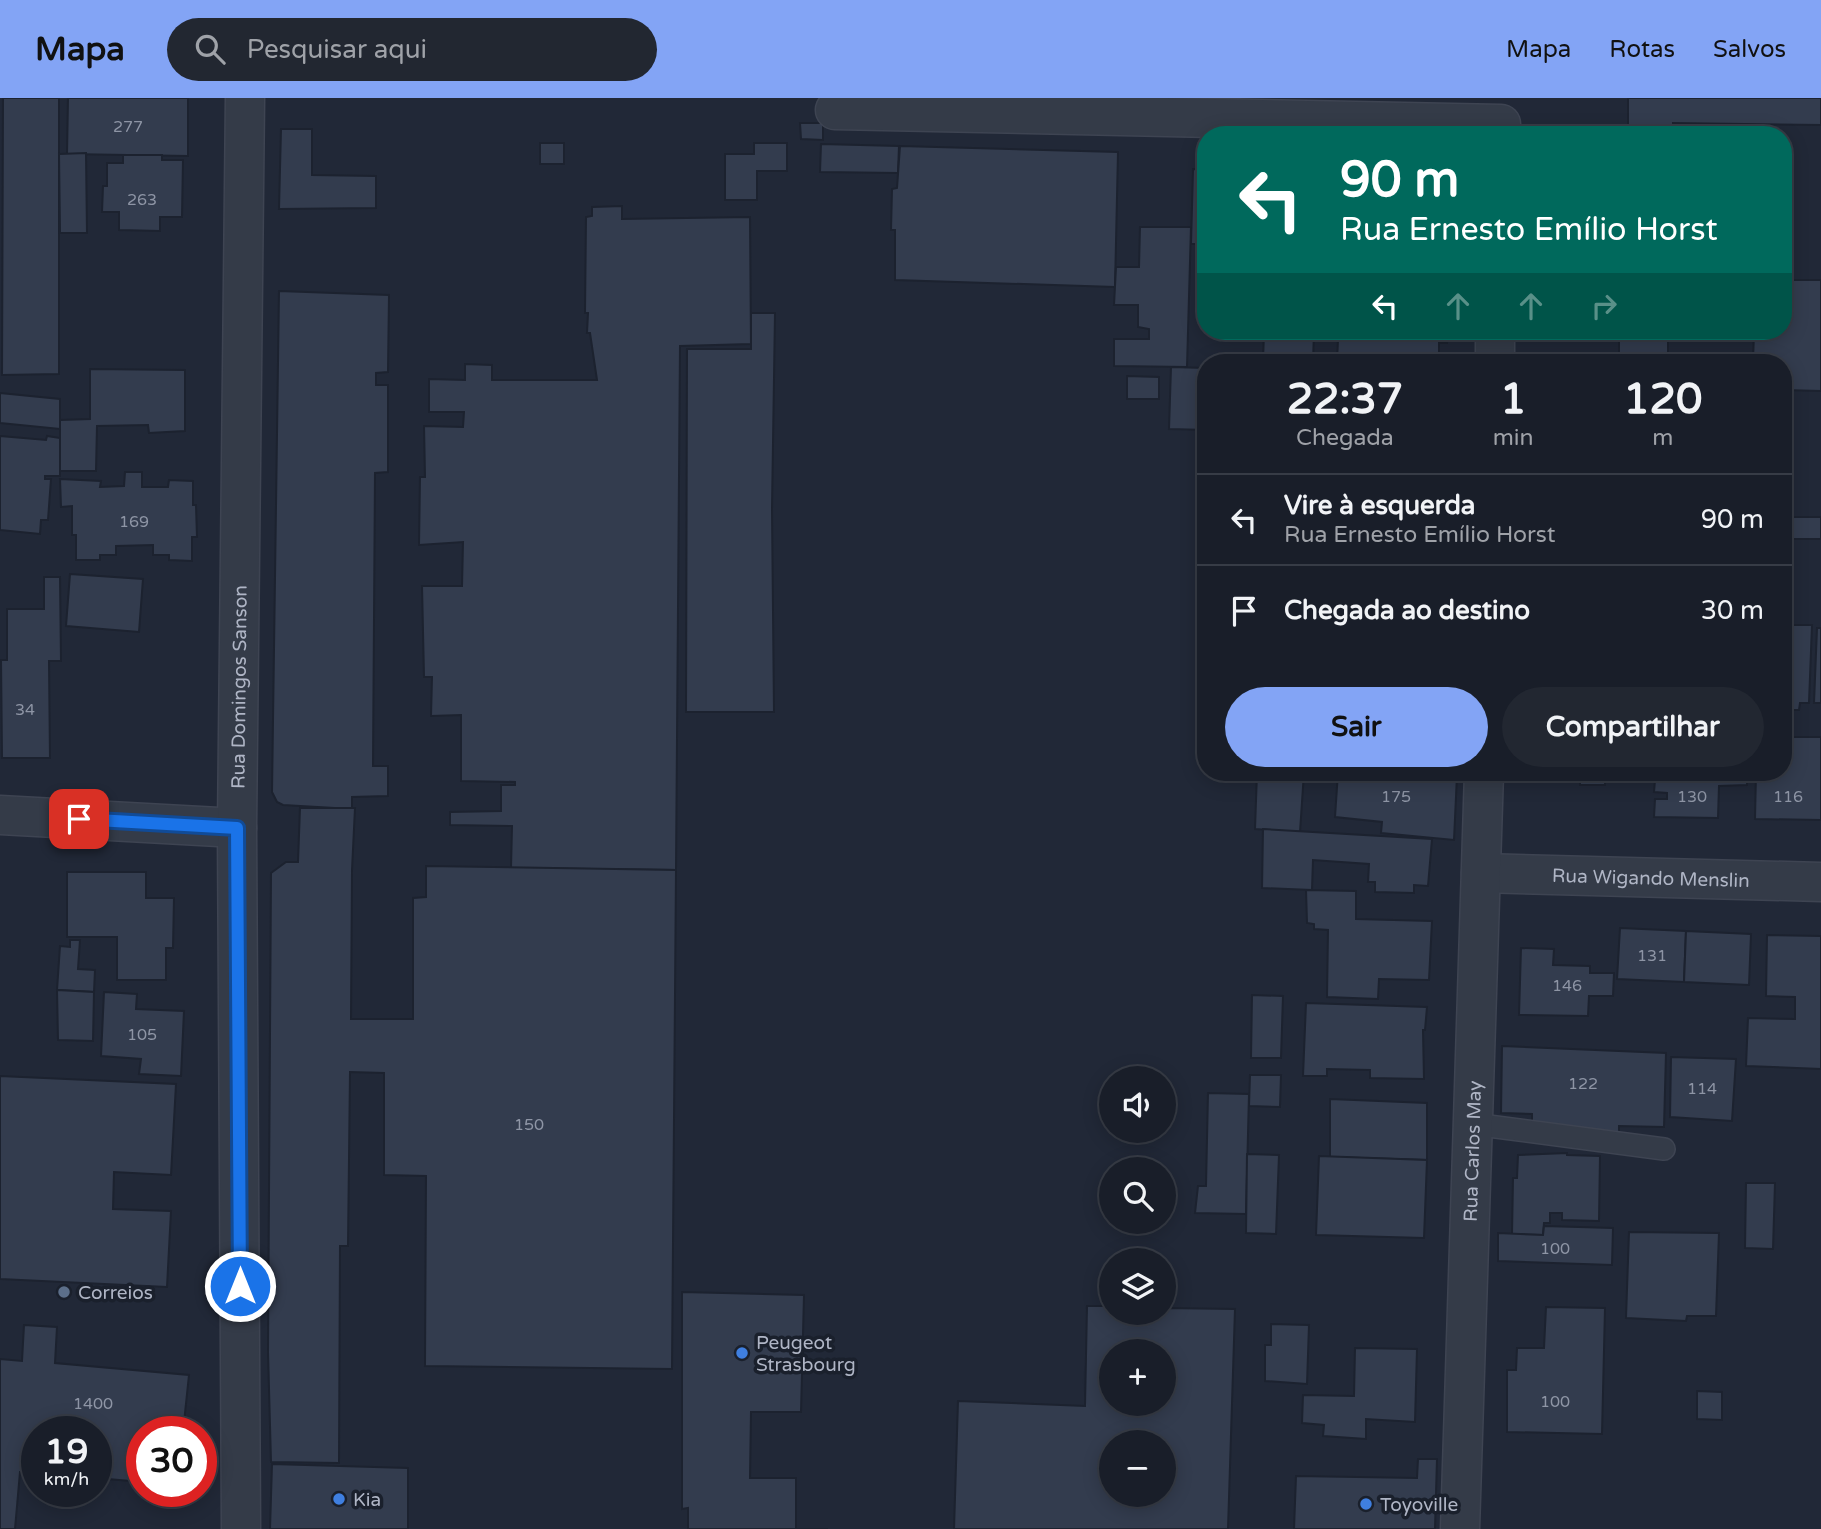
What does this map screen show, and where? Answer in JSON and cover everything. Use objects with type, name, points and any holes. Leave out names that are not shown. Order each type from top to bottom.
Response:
[{"type":"street","name":"Rua Domingos Sanson","points":[[241,1529],[237,828],[245,98]]},
{"type":"street","points":[[835,110],[1501,119]]},
{"type":"street","name":"Rua Carlos May","points":[[1460,1529],[1484,781]]},
{"type":"street","points":[[0,815],[237,828]]},
{"type":"street","name":"Rua Wigando Menslin","points":[[1481,873],[1821,882]]},
{"type":"lane","points":[[1474,1124],[1664,1149]]},
{"type":"building","points":[[3,98],[59,98],[59,374],[2,375]]},
{"type":"building","points":[[68,98],[188,98],[188,156],[67,154]]},
{"type":"building","points":[[1628,98],[1821,98],[1821,125],[1673,123],[1673,126],[1628,126]]},
{"type":"building","points":[[800,123],[823,123],[823,140],[801,139]]},
{"type":"building","points":[[281,129],[312,129],[312,175],[376,176],[376,208],[279,209]]},
{"type":"building","points":[[540,143],[564,143],[564,164],[540,164]]},
{"type":"building","points":[[754,143],[787,143],[787,171],[757,171],[757,200],[725,200],[725,154],[754,154]]},
{"type":"building","points":[[821,144],[899,146],[898,173],[820,172]]},
{"type":"building","points":[[900,146],[1118,152],[1115,287],[895,280],[895,230],[891,230],[892,189],[897,188]]},
{"type":"building","points":[[86,153],[87,233],[60,233],[59,154]]},
{"type":"building","points":[[123,155],[162,155],[162,160],[183,160],[182,217],[160,217],[160,231],[119,230],[119,212],[102,212],[103,186],[107,186],[107,163],[123,163]]},
{"type":"building","points":[[1193,169],[1197,169],[1197,244],[1191,244]]},
{"type":"building","points":[[622,206],[622,219],[750,217],[751,344],[680,346],[676,870],[511,868],[512,826],[450,825],[450,812],[501,811],[501,785],[515,785],[515,782],[461,781],[461,715],[431,716],[432,677],[424,677],[422,586],[462,586],[463,542],[419,545],[420,477],[425,477],[424,426],[463,427],[464,412],[429,412],[429,379],[465,380],[465,364],[492,365],[492,380],[597,380],[590,333],[587,333],[588,313],[585,313],[586,217],[592,216],[592,207]]},
{"type":"building","points":[[1140,227],[1191,227],[1187,367],[1114,366],[1114,339],[1149,339],[1149,329],[1138,327],[1138,305],[1114,305],[1116,267],[1139,267]]},
{"type":"building","points":[[1792,280],[1821,280],[1821,391],[1792,390],[1792,354],[1753,354],[1754,340],[1792,340]]},
{"type":"building","points":[[279,291],[389,295],[388,372],[376,373],[376,385],[388,385],[388,472],[375,473],[373,766],[388,766],[388,796],[352,797],[352,809],[283,805],[277,802],[272,792]]},
{"type":"building","points":[[751,313],[775,313],[772,509],[774,712],[686,712],[687,349],[751,349]]},
{"type":"building","points":[[1264,340],[1314,340],[1313,354],[1263,354]]},
{"type":"building","points":[[1338,340],[1447,340],[1447,343],[1439,343],[1439,354],[1337,354]]},
{"type":"building","points":[[1619,340],[1668,340],[1668,354],[1619,354]]},
{"type":"building","points":[[1171,367],[1197,368],[1197,430],[1169,429]]},
{"type":"building","points":[[90,369],[185,370],[185,431],[149,433],[148,425],[97,426],[96,471],[60,471],[60,420],[90,419]]},
{"type":"building","points":[[1127,376],[1159,377],[1159,399],[1127,399]]},
{"type":"building","points":[[0,393],[60,399],[60,429],[0,423]]},
{"type":"building","points":[[0,436],[46,440],[47,436],[60,438],[60,476],[45,476],[45,479],[51,479],[48,520],[41,520],[40,534],[0,530]]},
{"type":"building","points":[[125,472],[142,472],[142,487],[168,487],[169,480],[193,481],[197,537],[192,537],[192,561],[169,560],[169,555],[153,555],[153,545],[116,546],[116,555],[100,555],[100,560],[76,560],[76,535],[72,535],[72,506],[61,507],[60,479],[101,481],[100,487],[124,486]]},
{"type":"building","points":[[1792,517],[1821,517],[1821,539],[1792,539]]},
{"type":"building","points":[[70,574],[143,579],[139,632],[66,626]]},
{"type":"building","points":[[44,577],[60,577],[61,661],[49,661],[50,758],[2,758],[1,660],[7,660],[7,609],[44,609]]},
{"type":"building","points":[[1792,625],[1812,625],[1809,703],[1800,703],[1799,710],[1792,710]]},
{"type":"building","points":[[1817,628],[1821,628],[1821,703],[1814,703]]},
{"type":"building","points":[[1792,737],[1821,737],[1821,820],[1755,819],[1756,781],[1792,781]]},
{"type":"building","points":[[1257,781],[1303,781],[1300,832],[1255,829]]},
{"type":"building","points":[[1337,781],[1457,781],[1454,840],[1381,833],[1382,822],[1335,817]]},
{"type":"building","points":[[1580,781],[1605,781],[1605,785],[1580,785]]},
{"type":"building","points":[[1655,781],[1747,781],[1747,785],[1719,786],[1718,818],[1654,817],[1655,799],[1667,799],[1667,793],[1654,792]]},
{"type":"building","points":[[300,808],[355,808],[351,1019],[413,1019],[413,898],[426,897],[426,866],[676,870],[672,1369],[425,1366],[426,1176],[384,1175],[384,1073],[350,1072],[348,1246],[340,1246],[339,1463],[271,1462],[268,1352],[271,873],[286,862],[298,862]]},
{"type":"building","points":[[1263,829],[1432,839],[1428,886],[1414,885],[1414,893],[1375,892],[1375,882],[1368,882],[1369,864],[1313,860],[1312,890],[1262,888]]},
{"type":"building","points":[[67,872],[146,872],[146,898],[174,898],[173,948],[166,948],[166,980],[117,980],[117,937],[67,937]]},
{"type":"building","points":[[1306,890],[1356,891],[1356,919],[1432,921],[1429,980],[1379,979],[1378,999],[1327,997],[1328,930],[1314,929],[1314,924],[1307,923]]},
{"type":"building","points":[[1620,928],[1686,931],[1684,982],[1617,979]]},
{"type":"building","points":[[1686,931],[1751,934],[1749,985],[1684,982]]},
{"type":"building","points":[[1767,935],[1821,936],[1821,1069],[1746,1066],[1748,1018],[1795,1019],[1795,997],[1766,996]]},
{"type":"building","points":[[70,940],[80,940],[78,969],[95,970],[94,992],[57,990],[60,946],[70,947]]},
{"type":"building","points":[[1521,948],[1554,949],[1553,965],[1590,966],[1590,973],[1614,973],[1613,996],[1589,996],[1588,1016],[1519,1015]]},
{"type":"building","points":[[57,990],[94,992],[93,1041],[58,1040]]},
{"type":"building","points":[[104,992],[137,994],[136,1009],[184,1011],[181,1076],[139,1074],[141,1059],[101,1056]]},
{"type":"building","points":[[1252,995],[1283,996],[1281,1058],[1251,1058]]},
{"type":"building","points":[[1306,1003],[1427,1007],[1423,1030],[1424,1079],[1370,1078],[1370,1070],[1327,1069],[1327,1076],[1303,1076]]},
{"type":"building","points":[[1502,1046],[1666,1053],[1664,1127],[1619,1126],[1619,1137],[1532,1124],[1532,1114],[1501,1113]]},
{"type":"building","points":[[1671,1057],[1736,1059],[1732,1121],[1670,1117]]},
{"type":"building","points":[[1250,1075],[1281,1075],[1280,1107],[1249,1106]]},
{"type":"building","points":[[0,1076],[176,1084],[171,1175],[114,1172],[113,1209],[171,1211],[167,1287],[0,1279]]},
{"type":"building","points":[[1208,1093],[1249,1094],[1246,1214],[1195,1213],[1198,1186],[1206,1186]]},
{"type":"building","points":[[1330,1099],[1427,1103],[1427,1160],[1330,1157]]},
{"type":"building","points":[[1567,1153],[1600,1156],[1599,1221],[1562,1220],[1562,1213],[1550,1213],[1550,1223],[1544,1223],[1543,1235],[1512,1234],[1513,1178],[1517,1178],[1518,1155]]},
{"type":"building","points":[[1247,1154],[1279,1155],[1276,1234],[1246,1233]]},
{"type":"building","points":[[1319,1156],[1427,1160],[1424,1238],[1316,1235]]},
{"type":"building","points":[[1746,1183],[1775,1183],[1773,1249],[1745,1248]]},
{"type":"building","points":[[1544,1226],[1613,1228],[1612,1265],[1498,1261],[1498,1233],[1543,1235]]},
{"type":"building","points":[[1629,1232],[1719,1233],[1716,1316],[1687,1316],[1686,1321],[1626,1318]]},
{"type":"building","name":"Peugeot Strasbourg","points":[[682,1292],[804,1295],[801,1412],[751,1412],[750,1478],[796,1478],[796,1529],[688,1529],[688,1508],[682,1509]]},
{"type":"building","points":[[1087,1306],[1099,1306],[1099,1325],[1176,1325],[1176,1308],[1235,1309],[1228,1529],[954,1529],[958,1401],[1085,1406]]},
{"type":"building","points":[[1546,1307],[1605,1308],[1602,1434],[1507,1432],[1507,1370],[1516,1370],[1517,1348],[1544,1348]]},
{"type":"building","points":[[1271,1324],[1309,1325],[1307,1384],[1265,1381],[1265,1345],[1271,1345]]},
{"type":"building","points":[[24,1325],[57,1327],[55,1363],[189,1375],[185,1416],[126,1416],[126,1481],[112,1479],[112,1416],[21,1416],[21,1472],[15,1529],[0,1529],[0,1359],[22,1361]]},
{"type":"building","points":[[1355,1348],[1417,1349],[1415,1422],[1366,1419],[1366,1439],[1323,1436],[1324,1425],[1302,1423],[1303,1395],[1354,1396]]},
{"type":"building","points":[[1697,1391],[1722,1392],[1722,1420],[1697,1419]]},
{"type":"building","name":"Toyoville","points":[[1418,1459],[1437,1459],[1435,1529],[1294,1529],[1296,1476],[1417,1478]]},
{"type":"building","name":"Kia","points":[[272,1464],[408,1468],[408,1529],[270,1529]]},
{"type":"place","name":"Correios","points":[[64,1292]]},
{"type":"place","name":"Peugeot Strasbourg","points":[[742,1353]]},
{"type":"place","name":"Kia","points":[[339,1499]]},
{"type":"place","name":"Toyoville","points":[[1366,1504]]},
{"type":"route","points":[[79,819],[237,828],[240,1286]]}]
